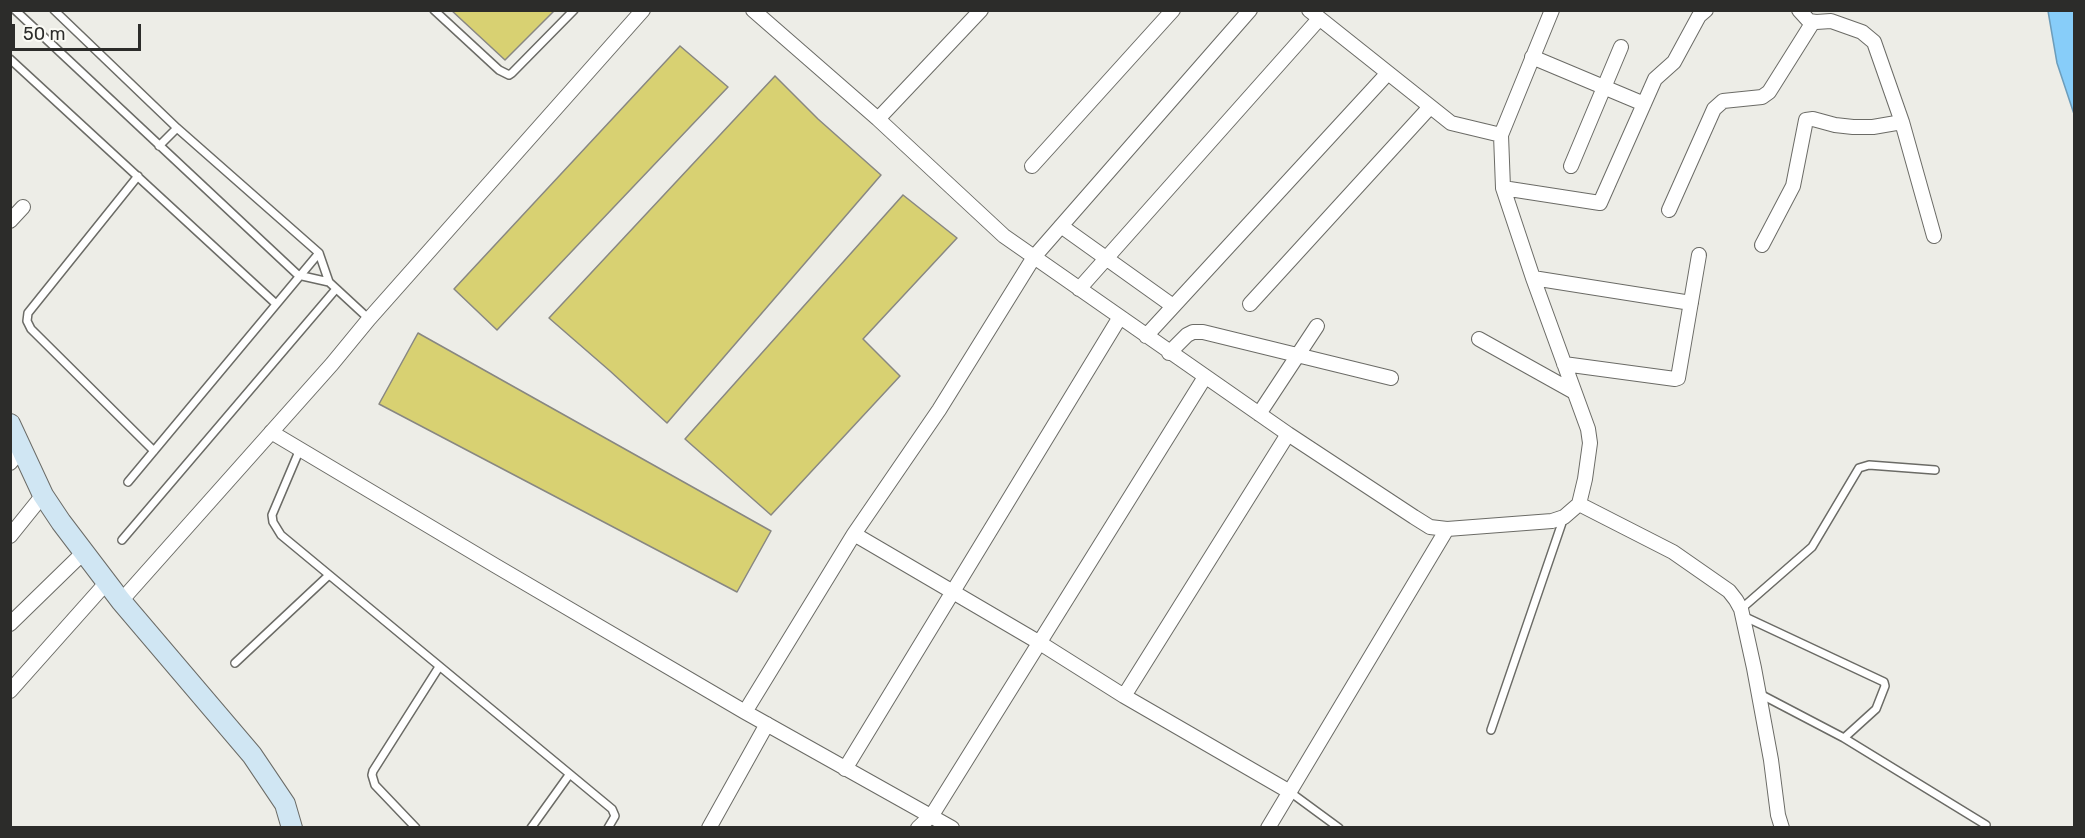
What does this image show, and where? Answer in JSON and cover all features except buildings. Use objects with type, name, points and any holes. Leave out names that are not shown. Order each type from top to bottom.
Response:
[{"type":"street","points":[[121,601],[642,10]]},
{"type":"street","points":[[878,119],[981,10]]},
{"type":"street","points":[[1032,166],[1173,10]]},
{"type":"street","points":[[745,711],[854,534],[939,410],[1034,257],[1250,10]]},
{"type":"street","points":[[755,11],[878,119],[1005,236],[1169,353],[1288,434],[1430,527],[1447,529],[1552,521],[1564,517],[1579,504],[1585,479],[1590,443],[1588,429],[1503,188],[1501,135],[1552,10]]},
{"type":"street","points":[[1799,10],[1813,22],[1831,21],[1862,32],[1872,39],[1902,122],[1934,236]]},
{"type":"street","points":[[1503,188],[1600,203],[1655,80],[1674,62],[1698,12]]},
{"type":"street","points":[[1079,289],[1314,15],[1451,123],[1501,135]]},
{"type":"street","points":[[1669,210],[1714,110],[1723,101],[1762,97],[1769,92],[1813,22]]},
{"type":"street","points":[[1571,166],[1621,47]]},
{"type":"street","points":[[1532,57],[1644,104]]},
{"type":"street","points":[[1146,336],[1387,74]]},
{"type":"street","points":[[1250,304],[1430,107]]},
{"type":"street","points":[[1762,245],[1793,186],[1806,120],[1812,118],[1835,125],[1853,127],[1873,127],[1902,122]]},
{"type":"street","points":[[10,221],[23,207]]},
{"type":"street","points":[[1061,226],[1173,306]]},
{"type":"street","points":[[1564,364],[1678,378],[1700,255]]},
{"type":"street","points":[[1533,278],[1691,303]]},
{"type":"street","points":[[845,769],[1120,317]]},
{"type":"street","points":[[1259,414],[1317,326]]},
{"type":"street","points":[[1169,353],[1187,335],[1193,332],[1203,332],[1391,378]]},
{"type":"street","points":[[1479,339],[1574,392]]},
{"type":"street","points":[[918,828],[932,815],[1205,377]]},
{"type":"street","points":[[10,424],[16,456],[121,601],[252,755],[285,804],[292,828]]},
{"type":"street","points":[[271,432],[495,566],[845,769],[952,828]]},
{"type":"street","points":[[1124,696],[1288,434]]},
{"type":"street","points":[[10,536],[44,495]]},
{"type":"street","points":[[1579,504],[1673,552],[1729,591],[1742,612],[1759,693],[1782,828]]},
{"type":"street","points":[[1268,828],[1447,529]]},
{"type":"street","points":[[854,534],[1040,643],[1124,696],[1290,792]]},
{"type":"street","points":[[10,624],[84,552]]},
{"type":"street","points":[[10,691],[107,582]]},
{"type":"street","points":[[709,828],[767,724]]},
{"type":"lane","points":[[15,10],[298,275],[329,282]]},
{"type":"lane","points":[[54,10],[177,128],[319,253],[329,282],[369,319]]},
{"type":"lane","points":[[434,10],[499,70],[509,75],[574,10]]},
{"type":"lane","points":[[10,58],[275,303]]},
{"type":"lane","points":[[159,146],[177,128]]},
{"type":"lane","points":[[138,176],[28,313],[27,321],[31,329],[154,451]]},
{"type":"lane","points":[[128,482],[298,275],[319,253]]},
{"type":"lane","points":[[122,540],[336,289]]},
{"type":"lane","points":[[300,449],[274,507],[273,522],[281,535],[612,809],[615,816],[608,828]]},
{"type":"lane","points":[[1844,738],[1876,709],[1885,686],[1884,682],[1742,612],[1812,547],[1859,468],[1869,465],[1935,470]]},
{"type":"lane","points":[[1491,730],[1564,517]]},
{"type":"lane","points":[[235,663],[329,575]]},
{"type":"lane","points":[[416,828],[375,785],[372,775],[440,667]]},
{"type":"lane","points":[[1759,693],[1844,738],[1986,825]]},
{"type":"lane","points":[[531,828],[569,775]]},
{"type":"lane","points":[[1290,792],[1339,828]]},
{"type":"water","points":[[2048,11],[2074,11],[2074,114],[2057,63]]}]
